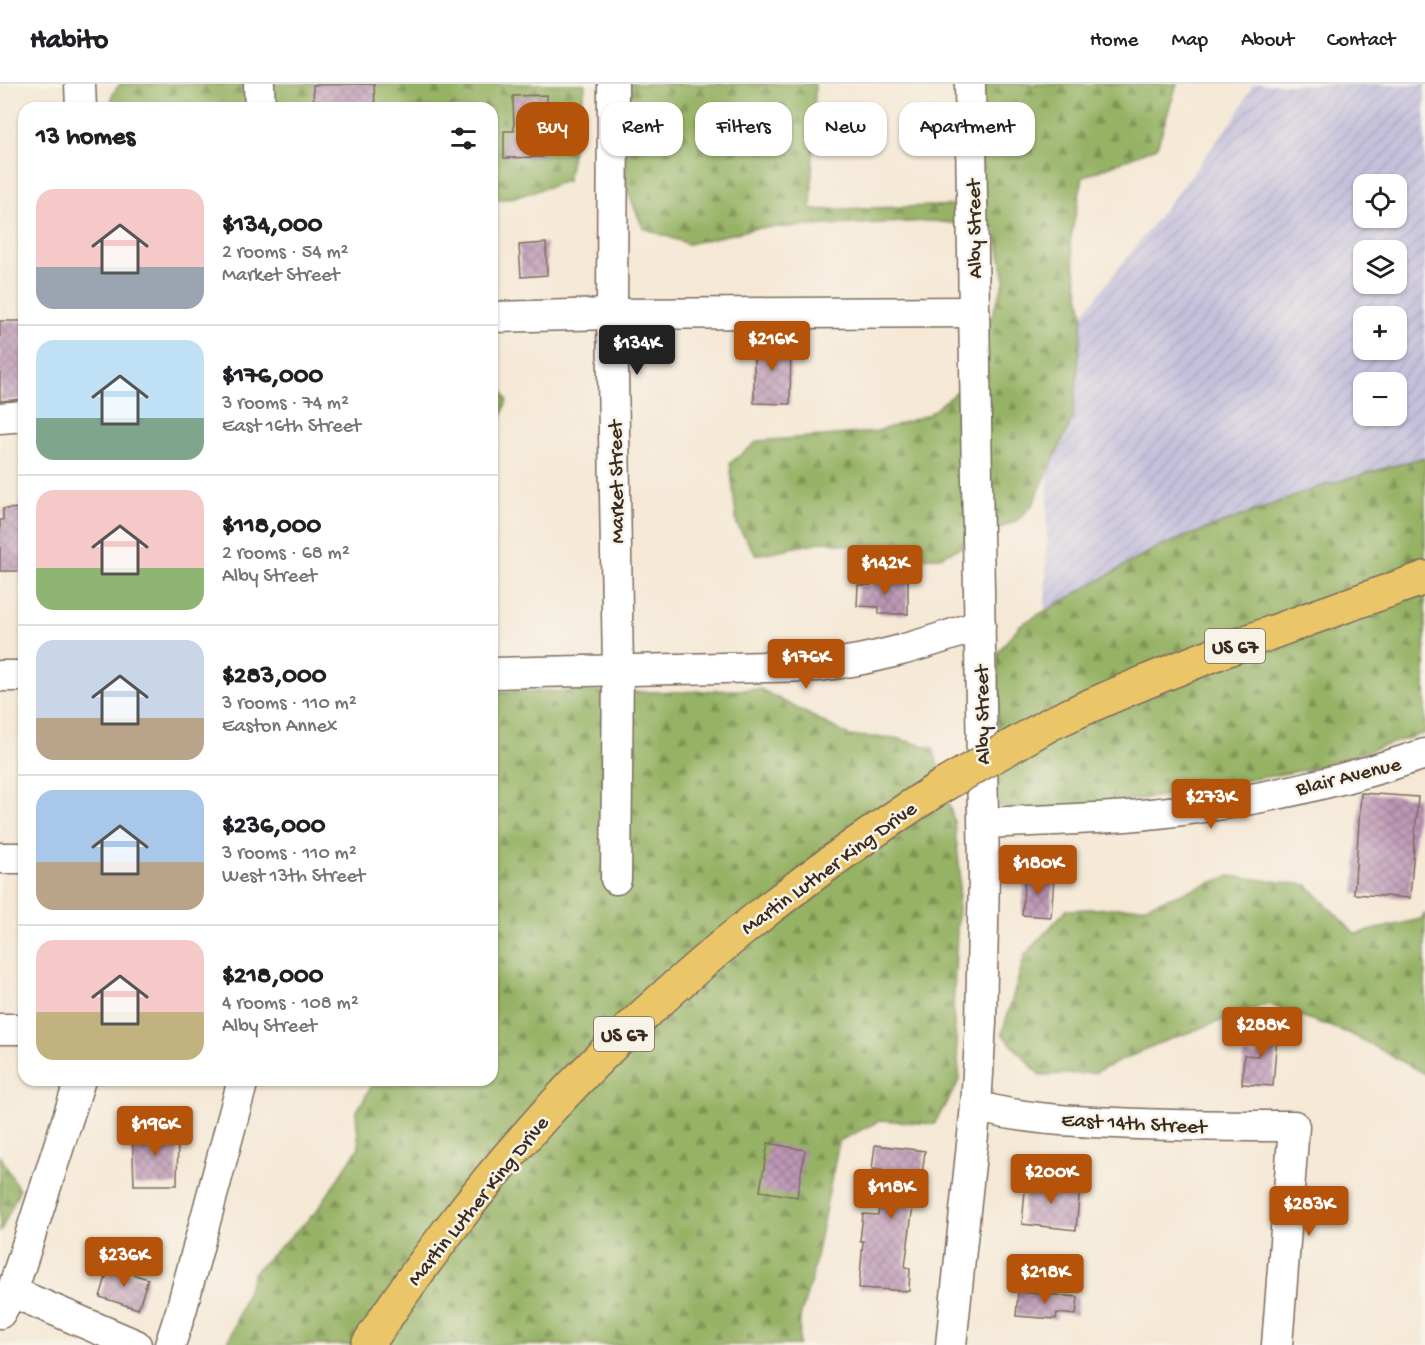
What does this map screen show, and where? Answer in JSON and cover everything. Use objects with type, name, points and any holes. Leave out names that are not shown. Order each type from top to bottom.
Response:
[{"type":"highway","name":"Martin Luther King Drive","points":[[368,1345],[416,1274],[471,1200],[541,1118],[620,1038],[696,966],[793,889],[893,817],[1050,724],[1115,693],[1201,658],[1425,579]]},
{"type":"street","points":[[80,84],[81,102]]},
{"type":"street","points":[[259,84],[260,102]]},
{"type":"street","name":"Market Street","points":[[613,84],[612,314],[618,670],[616,879]]},
{"type":"street","name":"Alby Street","points":[[951,1345],[976,1106],[981,1023],[984,823],[970,84]]},
{"type":"street","points":[[498,317],[974,312]]},
{"type":"street","points":[[0,418],[18,416]]},
{"type":"street","points":[[498,673],[818,666],[856,662],[921,646],[980,624]]},
{"type":"street","points":[[0,676],[18,676]]},
{"type":"street","name":"Blair Avenue","points":[[984,823],[1122,816],[1184,810],[1324,783],[1425,754]]},
{"type":"street","points":[[0,858],[18,858]]},
{"type":"street","points":[[0,1029],[18,1029]]},
{"type":"street","points":[[78,1086],[6,1302],[136,1345]]},
{"type":"street","points":[[170,1345],[241,1086]]},
{"type":"street","name":"East 14th Street","points":[[976,1106],[1003,1114],[1081,1121],[1202,1127],[1294,1126],[1277,1345]]},
{"type":"shaded area","points":[[1253,84],[1425,84],[1425,508],[1044,654],[1051,356],[1238,114]]},
{"type":"green space","points":[[120,84],[585,84],[582,102],[516,102],[516,156],[572,156],[567,181],[520,196],[498,200],[498,102],[111,102],[112,95]]},
{"type":"green space","points":[[629,84],[815,84],[814,102],[804,102],[804,156],[813,156],[811,210],[964,205],[963,156],[1035,156],[1035,102],[961,102],[961,84],[1177,84],[1157,147],[1083,177],[1070,241],[1083,316],[1073,417],[1033,504],[1018,520],[940,557],[909,558],[826,541],[756,555],[737,525],[730,463],[758,441],[874,432],[928,415],[966,384],[1005,280],[995,228],[933,221],[757,228],[688,244],[643,228],[625,185],[626,156],[683,156],[683,102],[628,102]]},
{"type":"green space","points":[[498,383],[507,400],[501,418],[498,420]]},
{"type":"green space","points":[[1425,457],[1425,733],[1310,769],[1149,798],[1029,812],[997,806],[998,652],[1020,625],[1156,548],[1322,486]]},
{"type":"green space","points":[[760,689],[850,736],[895,738],[933,748],[954,822],[960,871],[953,1011],[960,1080],[934,1124],[881,1120],[839,1141],[812,1277],[800,1317],[799,1345],[227,1345],[254,1272],[316,1212],[359,1147],[356,1113],[372,1086],[498,1086],[498,691],[677,692]]},
{"type":"green space","points":[[1230,876],[1307,885],[1355,934],[1421,919],[1425,914],[1425,1074],[1351,1034],[1267,1004],[1157,1044],[1094,1073],[1040,1075],[1002,1034],[1025,955],[1066,910],[1142,907]]},
{"type":"green space","points":[[0,1155],[19,1190],[0,1233]]},
{"type":"building","points":[[374,84],[375,102],[314,102],[313,85]]},
{"type":"building","points":[[547,95],[547,102],[516,102],[516,156],[543,157],[504,158],[504,131],[514,131],[513,96]]},
{"type":"building","points":[[546,243],[547,275],[521,277],[519,245]]},
{"type":"building","points":[[0,321],[18,321],[18,400],[0,401]]},
{"type":"building","points":[[754,340],[791,341],[790,404],[754,403]]},
{"type":"building","points":[[18,508],[18,571],[0,571],[0,520],[3,520],[3,509]]},
{"type":"building","points":[[871,579],[908,580],[908,614],[879,614],[879,607],[857,606],[858,585],[871,585]]},
{"type":"building","points":[[1361,793],[1418,797],[1410,898],[1354,894]]},
{"type":"building","points":[[1025,875],[1054,878],[1051,917],[1022,915]]},
{"type":"building","points":[[1261,1021],[1278,1022],[1273,1086],[1242,1084],[1244,1055],[1258,1056]]},
{"type":"building","points":[[168,1127],[169,1136],[178,1136],[177,1185],[134,1185],[132,1128]]},
{"type":"building","points":[[768,1143],[805,1150],[797,1197],[760,1191]]},
{"type":"building","points":[[875,1145],[925,1151],[920,1190],[915,1189],[905,1267],[910,1268],[909,1291],[859,1288],[863,1214],[878,1215],[883,1170],[872,1169]]},
{"type":"building","points":[[1026,1180],[1080,1186],[1076,1230],[1022,1224]]},
{"type":"building","points":[[109,1267],[148,1279],[138,1309],[100,1297]]},
{"type":"building","points":[[1018,1292],[1078,1297],[1076,1315],[1057,1313],[1056,1319],[1016,1316]]}]
